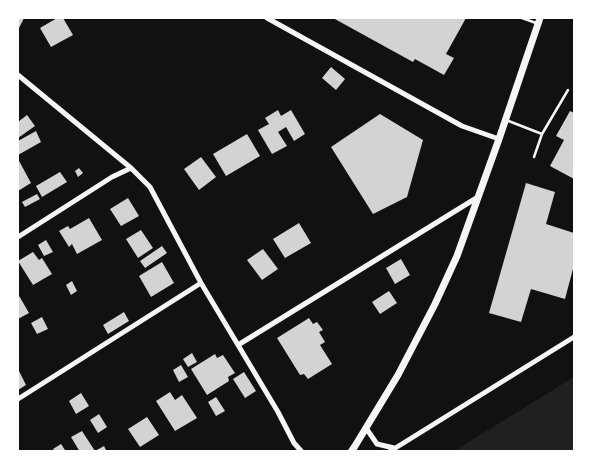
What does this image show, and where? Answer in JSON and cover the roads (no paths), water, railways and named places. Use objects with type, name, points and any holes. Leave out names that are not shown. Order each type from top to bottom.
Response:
[{"type":"street","points":[[267,18],[462,126],[499,139]]},
{"type":"street","points":[[350,452],[398,375],[435,304],[457,256],[539,21]]},
{"type":"street","points":[[18,75],[131,168],[150,187],[200,283],[278,412],[294,443],[302,452]]},
{"type":"street","points":[[18,237],[112,177],[131,168]]},
{"type":"street","points":[[238,345],[478,197]]},
{"type":"street","points":[[18,399],[200,283]]},
{"type":"street","points":[[366,428],[377,444],[392,450],[574,337]]},
{"type":"lane","points":[[522,18],[539,21]]},
{"type":"lane","points":[[534,157],[542,134],[568,90]]},
{"type":"lane","points":[[505,120],[542,134]]}]
